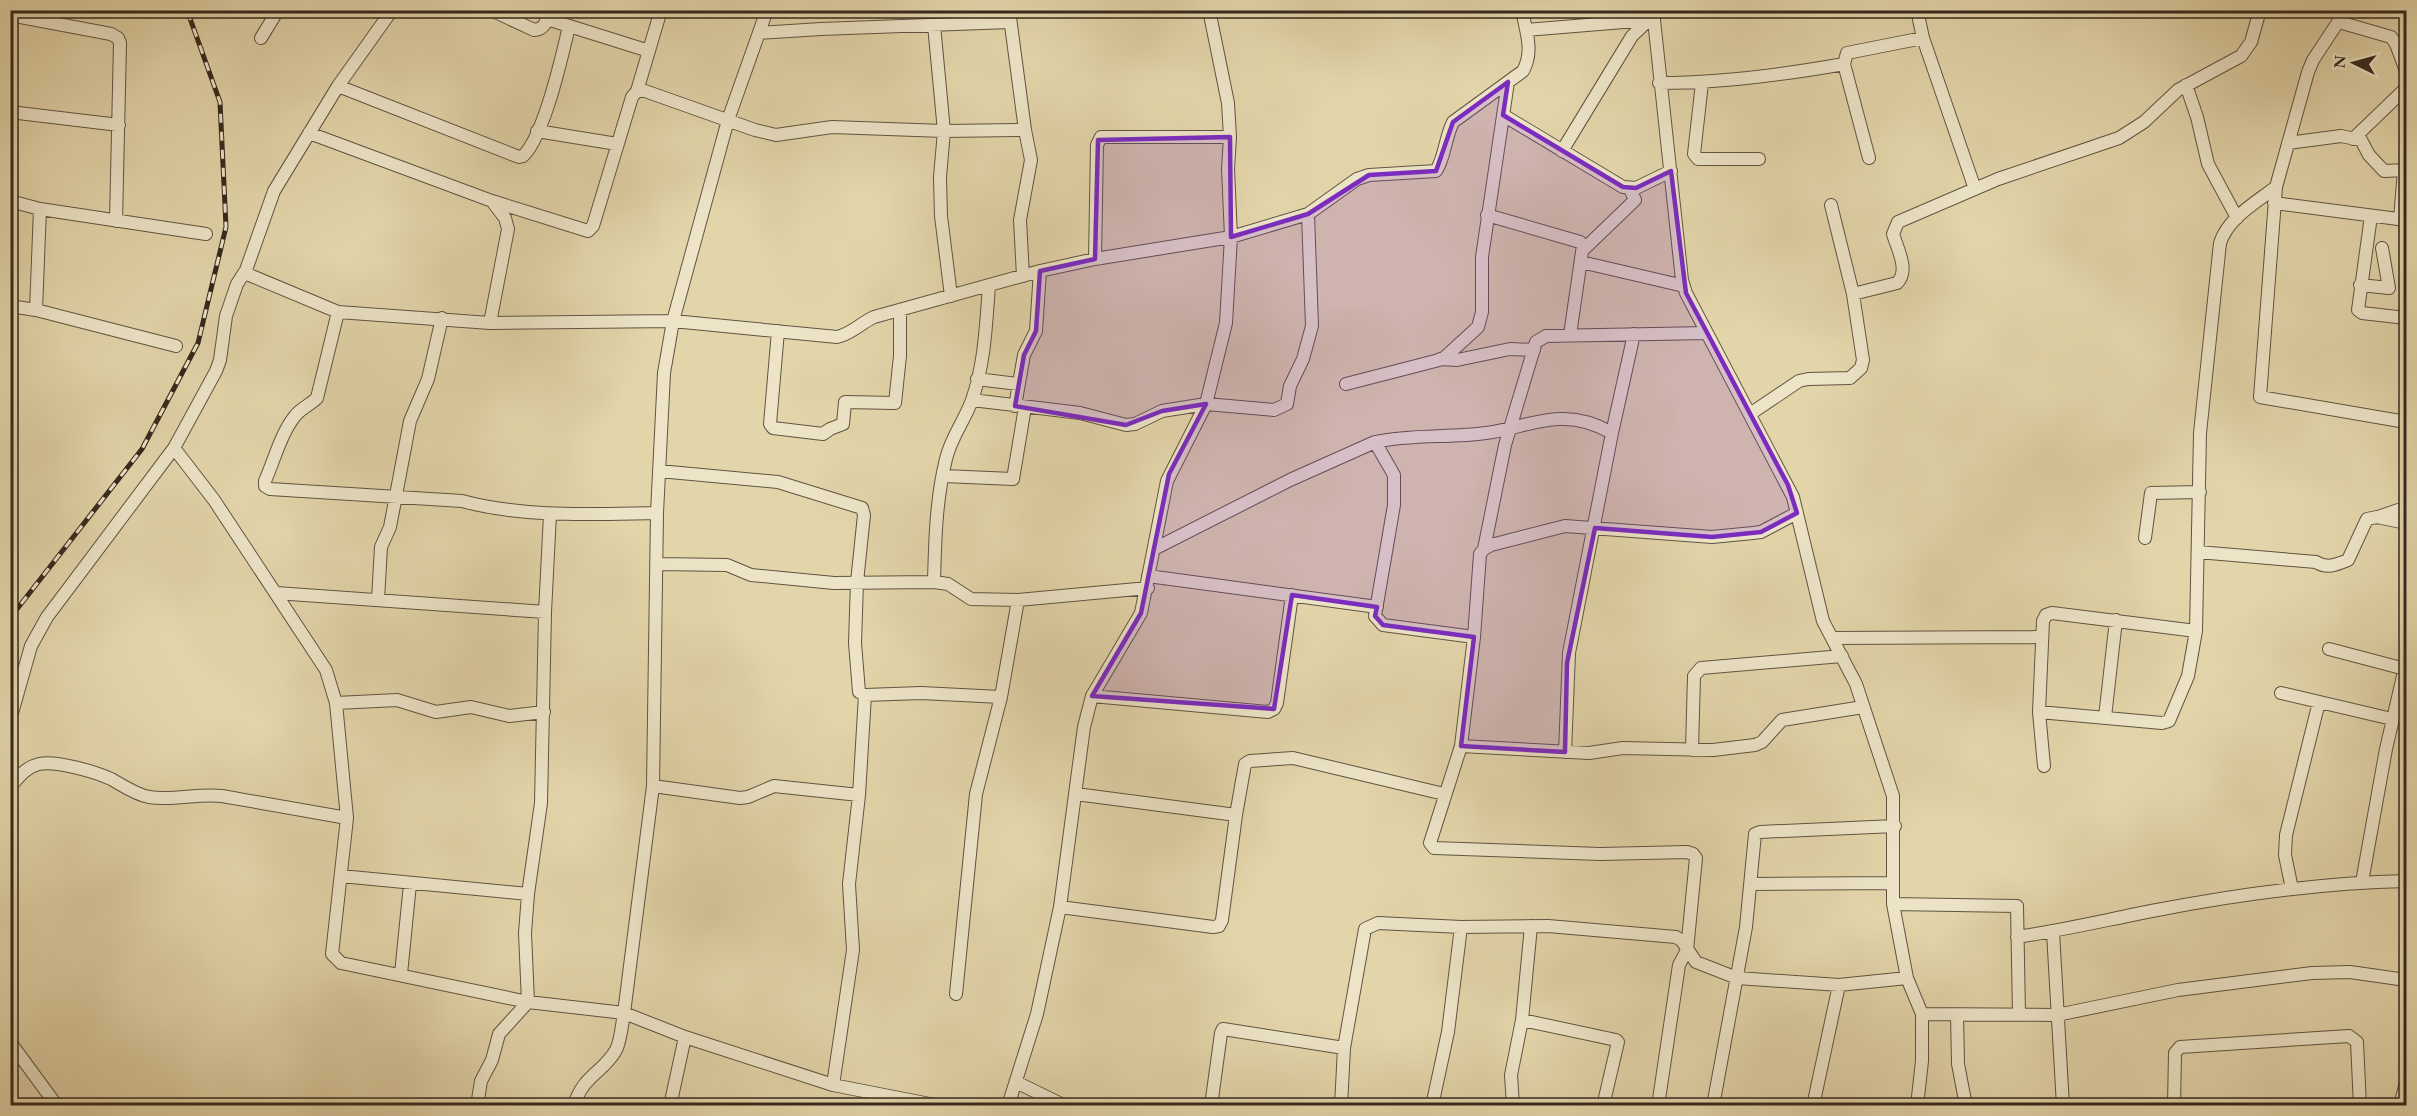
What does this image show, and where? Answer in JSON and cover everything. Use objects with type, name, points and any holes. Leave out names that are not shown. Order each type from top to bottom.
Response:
[{"type":"street","points":[[261,38],[278,10]]},
{"type":"street","points":[[10,720],[31,646],[46,617],[174,448],[216,371],[220,360],[226,316],[237,284],[246,270],[274,191],[338,86],[392,10]]},
{"type":"street","points":[[491,10],[534,30],[544,26],[548,15],[569,26],[649,51]]},
{"type":"street","points":[[309,133],[492,201],[588,231],[593,226],[632,97],[638,91],[661,10]]},
{"type":"street","points":[[574,1106],[581,1088],[591,1075],[605,1064],[616,1049],[624,1013],[653,786],[657,513],[664,373],[673,321],[728,120],[767,10]]},
{"type":"street","points":[[1008,1106],[1037,1014],[1060,907],[1084,727],[1092,696],[1141,613],[1169,474],[1206,404],[1227,317],[1231,237],[1227,169],[1230,137],[1228,102],[1209,10]]},
{"type":"street","points":[[246,270],[247,274],[338,312],[490,323],[673,321],[837,337],[845,335],[874,317],[1040,271],[1095,259],[1231,237],[1308,213],[1357,179],[1369,175],[1436,171],[1453,122],[1523,71],[1528,62],[1530,53],[1522,10]]},
{"type":"street","points":[[1917,10],[1923,38],[1975,189]]},
{"type":"street","points":[[1853,294],[1897,283],[1901,279],[1903,268],[1893,234],[1898,222],[1975,189],[2119,138],[2144,122],[2178,90],[2241,56],[2251,42],[2260,10]]},
{"type":"street","points":[[2346,10],[2313,60],[2308,72],[2276,187],[2260,397],[2406,422]]},
{"type":"street","points":[[14,14],[111,34],[118,38],[120,43],[116,221]]},
{"type":"street","points":[[1526,30],[1652,15]]},
{"type":"street","points":[[1652,15],[1684,286],[1793,497],[1818,604],[1832,638],[1856,684],[1893,796],[1893,904],[1906,978],[1922,1014],[1922,1061],[1917,1106]]},
{"type":"street","points":[[1562,151],[1632,36],[1652,15]]},
{"type":"street","points":[[759,33],[934,25],[1009,16],[1031,160],[1020,220],[1023,276]]},
{"type":"street","points":[[2339,22],[2391,38],[2396,44],[2406,71]]},
{"type":"street","points":[[934,25],[944,131],[940,177],[941,216],[951,296]]},
{"type":"street","points":[[338,86],[519,157],[526,154],[537,131],[555,83],[569,26]]},
{"type":"street","points":[[1869,158],[1844,64],[1847,53],[1923,38]]},
{"type":"street","points":[[1659,83],[1702,83],[1778,76],[1844,64]]},
{"type":"street","points":[[1346,384],[1440,359],[1449,354],[1478,327],[1481,320],[1482,257],[1487,215],[1508,82]]},
{"type":"street","points":[[1702,83],[1694,154],[1696,157],[1698,159],[1759,159]]},
{"type":"street","points":[[2186,85],[2197,117],[2208,164],[2236,218]]},
{"type":"street","points":[[2353,139],[2406,88]]},
{"type":"street","points":[[638,91],[645,91],[755,130],[776,135],[825,128],[944,131],[1025,130]]},
{"type":"street","points":[[10,112],[119,125]]},
{"type":"street","points":[[1503,115],[1630,189],[1635,200],[1582,256]]},
{"type":"street","points":[[537,131],[617,144]]},
{"type":"street","points":[[2274,203],[2403,220],[2405,170],[2384,171],[2369,155],[2361,140],[2341,136],[2288,143]]},
{"type":"street","points":[[1095,259],[1097,145],[1101,137],[1230,137]]},
{"type":"street","points":[[1630,189],[1671,171]]},
{"type":"street","points":[[2039,712],[2163,723],[2169,721],[2188,676],[2196,631],[2200,426],[2220,243],[2223,232],[2236,218],[2276,187]]},
{"type":"street","points":[[10,201],[40,209],[206,234]]},
{"type":"street","points":[[490,323],[508,229],[505,218],[492,201]]},
{"type":"street","points":[[1750,414],[1799,381],[1850,378],[1856,374],[1863,360],[1853,294],[1831,205]]},
{"type":"street","points":[[36,310],[40,209]]},
{"type":"street","points":[[972,400],[1080,413],[1126,425],[1136,424],[1162,411],[1206,404],[1274,410],[1287,404],[1290,386],[1303,359],[1312,326],[1308,213]]},
{"type":"street","points":[[1487,215],[1580,242],[1582,256],[1570,334]]},
{"type":"street","points":[[2371,216],[2358,310],[2362,313],[2406,318]]},
{"type":"street","points":[[2360,285],[2389,288],[2382,248]]},
{"type":"street","points":[[1582,256],[1684,286]]},
{"type":"street","points":[[943,476],[1013,479],[1020,406],[1018,384],[1025,352],[1036,331],[1040,271]]},
{"type":"street","points":[[934,582],[935,534],[948,449],[972,400],[983,348],[989,285]]},
{"type":"street","points":[[10,306],[36,310],[176,346]]},
{"type":"street","points":[[778,331],[770,424],[773,428],[823,434],[843,424],[844,402],[895,403],[900,357],[900,310]]},
{"type":"street","points":[[338,312],[317,398],[309,406],[296,413],[289,425],[265,481],[266,486],[270,489],[462,501],[477,506],[550,514],[657,513]]},
{"type":"street","points":[[378,600],[381,547],[390,527],[410,421],[428,380],[442,318]]},
{"type":"street","points":[[1484,549],[1509,431],[1536,342],[1546,336],[1570,334],[1707,333]]},
{"type":"street","points":[[1565,752],[1567,663],[1612,433],[1634,334]]},
{"type":"street","points":[[1440,359],[1457,360],[1510,349],[1534,350]]},
{"type":"street","points":[[2406,378],[2406,389]]},
{"type":"street","points":[[977,379],[1018,384]]},
{"type":"street","points":[[1154,549],[1290,480],[1375,442],[1388,439],[1457,437],[1509,431],[1532,423],[1559,419],[1581,420],[1598,424],[1612,433]]},
{"type":"street","points":[[1375,442],[1394,475],[1394,505],[1375,616],[1383,625],[1474,637]]},
{"type":"street","points":[[174,448],[214,500],[326,670],[336,703],[347,818],[332,954],[341,963],[528,1002],[624,1013],[685,1037],[833,1085],[940,1106]]},
{"type":"street","points":[[659,471],[778,482],[862,508],[864,515],[857,582],[855,643],[858,690],[865,695],[921,693],[1001,697]]},
{"type":"street","points":[[2145,538],[2151,493],[2200,492]]},
{"type":"street","points":[[2198,552],[2316,562],[2322,566],[2335,565],[2348,560],[2367,519],[2404,508],[2406,505]]},
{"type":"street","points":[[1658,1106],[1679,964],[1688,950],[1696,858],[1693,854],[1687,852],[1600,854],[1434,848],[1430,843],[1461,746],[1474,637],[1480,554],[1491,545],[1565,526],[1712,537],[1761,532],[1797,513]]},
{"type":"street","points":[[477,1106],[481,1081],[492,1060],[499,1034],[528,1002],[525,933],[541,803],[545,612],[550,514]]},
{"type":"street","points":[[2377,517],[2406,523]]},
{"type":"street","points":[[657,564],[727,566],[751,574],[834,582],[934,582],[948,584],[971,599],[1018,600],[1148,582],[1292,595],[1377,607]]},
{"type":"street","points":[[276,593],[545,612]]},
{"type":"street","points":[[1092,696],[1268,712],[1274,709],[1277,704],[1292,595]]},
{"type":"street","points":[[956,994],[976,794],[1001,697],[1018,600]]},
{"type":"street","points":[[2044,766],[2039,712],[2043,621],[2046,615],[2052,613],[2196,631]]},
{"type":"street","points":[[2106,717],[2116,620]]},
{"type":"street","points":[[1832,638],[2042,637]]},
{"type":"street","points":[[2329,649],[2406,666],[2392,716],[2362,882]]},
{"type":"street","points":[[1692,750],[1694,676],[1701,668],[1842,657]]},
{"type":"street","points":[[2281,693],[2406,717]]},
{"type":"street","points":[[833,1085],[853,950],[849,884],[860,795],[865,695]]},
{"type":"street","points":[[336,703],[405,700],[429,711],[471,707],[509,716],[544,712]]},
{"type":"street","points":[[2292,889],[2286,855],[2286,835],[2319,702]]},
{"type":"street","points":[[1461,746],[1589,753],[1623,748],[1692,750],[1755,745],[1762,742],[1782,720],[1863,707]]},
{"type":"street","points":[[1060,907],[1219,926],[1222,921],[1245,764],[1250,761],[1293,758],[1444,794]]},
{"type":"street","points":[[10,787],[23,772],[39,764],[51,764],[95,772],[146,796],[160,798],[206,794],[347,818]]},
{"type":"street","points":[[653,786],[740,798],[774,786],[860,795]]},
{"type":"street","points":[[1076,794],[1236,815]]},
{"type":"street","points":[[1713,1106],[1752,884],[1754,839],[1760,832],[1894,826]]},
{"type":"street","points":[[341,876],[528,894]]},
{"type":"street","points":[[2017,936],[2053,932],[2157,910],[2261,892],[2362,882],[2406,881]]},
{"type":"street","points":[[1752,884],[1893,883]]},
{"type":"street","points":[[401,974],[410,884]]},
{"type":"street","points":[[1893,904],[2014,905],[2018,909],[2019,1014]]},
{"type":"street","points":[[1341,1106],[1344,1048],[1365,929],[1378,923],[1461,927],[1582,928],[1676,937],[1682,941],[1696,962]]},
{"type":"street","points":[[1513,1106],[1510,1075],[1522,1020],[1531,926]]},
{"type":"street","points":[[1432,1106],[1449,1020],[1461,927]]},
{"type":"street","points":[[2053,932],[2063,1106]]},
{"type":"street","points":[[1679,964],[1696,962],[1737,978],[1839,985],[1906,978]]},
{"type":"street","points":[[1922,1014],[2057,1015],[2178,990],[2312,973],[2350,972],[2406,980]]},
{"type":"street","points":[[1813,1106],[1839,985]]},
{"type":"street","points":[[1957,1015],[1958,1064],[1966,1106]]},
{"type":"street","points":[[1522,1020],[1618,1042],[1603,1106]]},
{"type":"street","points":[[1211,1106],[1223,1029],[1344,1048]]},
{"type":"street","points":[[2174,1106],[2175,1053],[2180,1047],[2349,1036],[2357,1042],[2360,1106]]},
{"type":"street","points":[[670,1106],[685,1037]]},
{"type":"street","points":[[10,1042],[57,1106]]},
{"type":"street","points":[[1016,1082],[1065,1106]]},
{"type":"street","points":[[2400,1106],[2406,1082]]},
{"type":"highlighted area","points":[[1508,82],[1503,115],[1623,187],[1636,188],[1671,171],[1686,293],[1788,485],[1797,513],[1761,532],[1712,537],[1595,528],[1567,663],[1565,752],[1461,746],[1474,637],[1383,625],[1375,616],[1377,607],[1292,595],[1274,709],[1092,696],[1141,613],[1169,474],[1206,404],[1162,411],[1126,425],[1015,406],[1024,355],[1036,331],[1040,271],[1095,259],[1098,140],[1230,137],[1231,237],[1308,214],[1369,175],[1436,171],[1453,122]]},
{"type":"railway","points":[[10,618],[142,449],[198,343],[226,227],[220,102],[187,10]]}]
